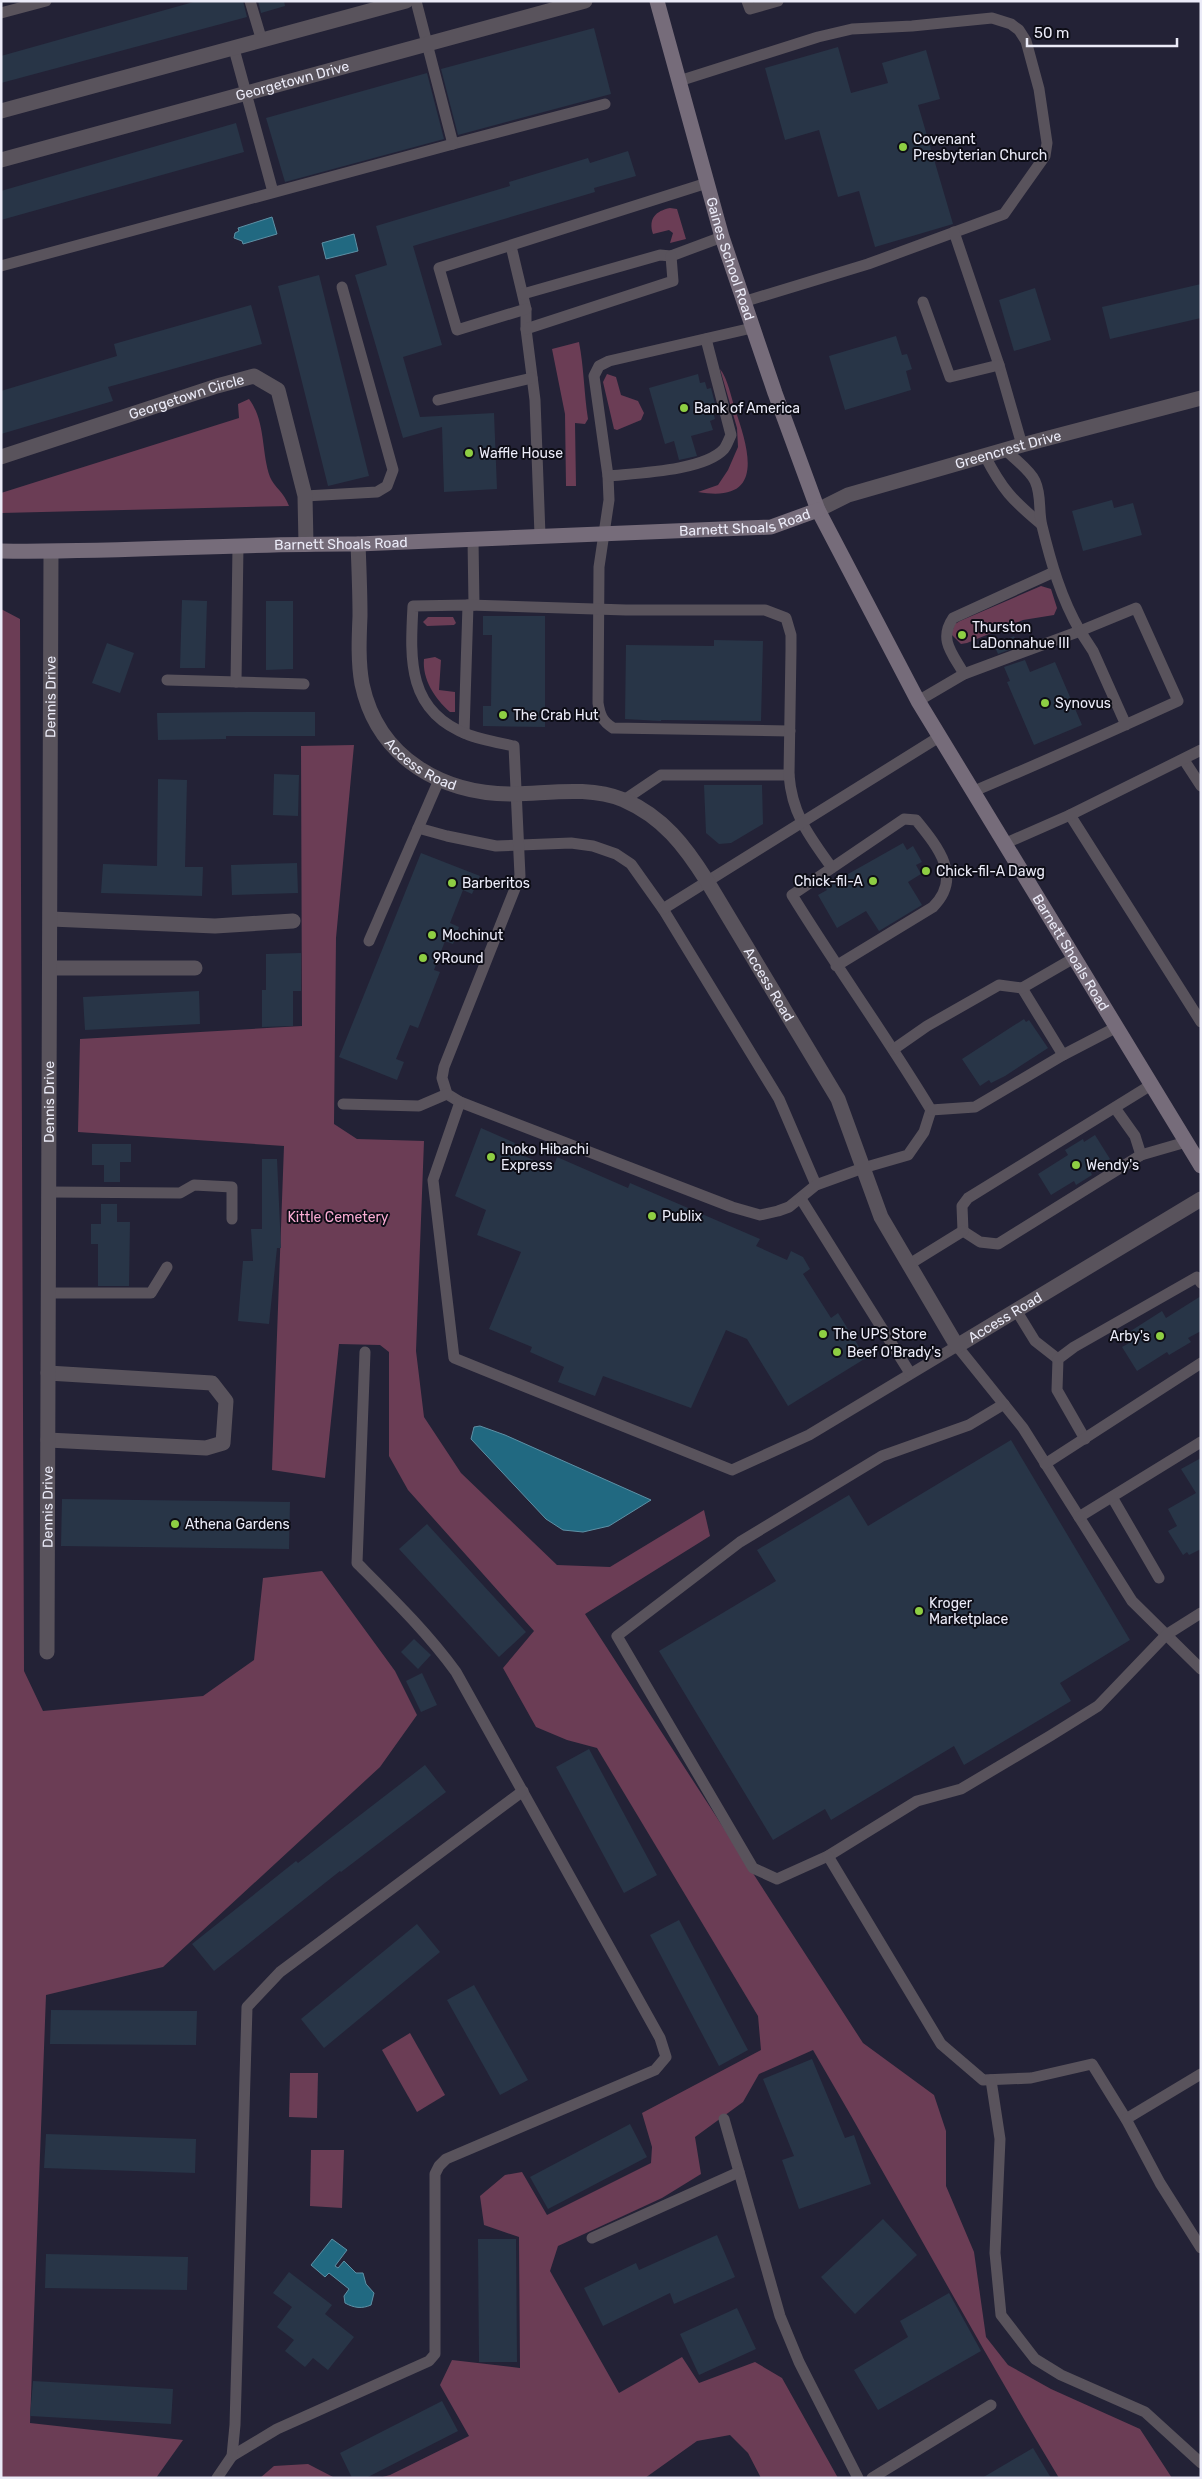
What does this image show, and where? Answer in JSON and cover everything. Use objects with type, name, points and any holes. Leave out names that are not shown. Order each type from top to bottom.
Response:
[{"type":"main road","name":"Gaines School Road","points":[[658,1],[722,237],[752,328],[818,510]]},
{"type":"main road","name":"Barnett Shoals Road","points":[[1,551],[51,552],[358,544],[540,535],[771,528],[818,510],[939,738],[1201,1166]]},
{"type":"street","points":[[1,110],[234,49],[406,1]]},
{"type":"street","name":"Georgetown Drive","points":[[1,160],[245,92],[585,1]]},
{"type":"street","name":"Georgetown Circle","points":[[1,457],[217,386],[254,376],[278,390],[304,496],[306,544]]},
{"type":"street","name":"Greencrest Drive","points":[[818,510],[848,495],[1022,445],[1201,398]]},
{"type":"street","name":"Access Road","points":[[358,544],[360,662],[366,699],[379,726],[399,752],[415,766],[439,780],[472,790],[514,794],[579,790],[602,793],[624,800],[644,811],[672,832],[685,847],[838,1099],[881,1217],[957,1346],[1201,1198]]},
{"type":"street","name":"Dennis Drive","points":[[47,1652],[51,968],[51,552]]},
{"type":"street","points":[[51,919],[215,926],[293,921]]},
{"type":"street","points":[[51,968],[195,968]]},
{"type":"street","points":[[48,1373],[212,1383],[226,1400],[223,1443],[206,1448],[48,1440]]},
{"type":"lane","points":[[1,13],[46,1]]},
{"type":"lane","points":[[250,1],[262,41]]},
{"type":"lane","points":[[416,1],[453,144]]},
{"type":"lane","points":[[749,5],[778,1]]},
{"type":"lane","points":[[679,81],[818,36],[852,29],[912,26],[992,18],[1011,24],[1019,30],[1026,41],[1047,143],[1045,156],[1004,214],[973,227],[954,232],[868,264],[743,302]]},
{"type":"lane","points":[[234,49],[273,192]]},
{"type":"lane","points":[[1,266],[605,104]]},
{"type":"lane","points":[[526,309],[457,330],[439,268],[707,183]]},
{"type":"lane","points":[[954,232],[999,365],[1022,445]]},
{"type":"lane","points":[[523,294],[660,255],[671,256],[722,237]]},
{"type":"lane","points":[[511,246],[526,309],[526,329],[535,400],[540,535]]},
{"type":"lane","points":[[526,329],[673,282],[671,256]]},
{"type":"lane","points":[[304,496],[377,492],[387,486],[393,470],[342,287]]},
{"type":"lane","points":[[923,302],[950,377],[999,365]]},
{"type":"lane","points":[[752,328],[608,361],[598,366],[594,376],[608,476],[609,500],[598,567],[598,703],[600,716],[605,723],[613,728],[627,730],[790,731]]},
{"type":"lane","points":[[608,476],[672,469],[710,459],[725,448],[731,435],[706,339]]},
{"type":"lane","points":[[438,400],[532,378]]},
{"type":"lane","points":[[1006,450],[1035,479],[1041,501],[1041,524],[1066,607],[1092,651],[1126,724]]},
{"type":"lane","points":[[985,456],[1001,486],[1019,506],[1041,524]]},
{"type":"lane","points":[[464,733],[473,539]]},
{"type":"lane","points":[[236,682],[238,546]]},
{"type":"lane","points":[[964,674],[946,641],[946,632],[953,618],[1054,572]]},
{"type":"lane","points":[[832,868],[801,823],[791,796],[789,775],[791,635],[786,618],[765,610],[626,610],[471,605],[413,606],[410,653],[414,678],[428,704],[446,722],[464,733],[514,746],[514,794],[520,876],[444,1067],[442,1078],[447,1094],[460,1102],[732,1207],[760,1215],[789,1207],[816,1185],[862,1168],[908,1155],[924,1132],[931,1110],[894,1049],[836,966],[792,895],[832,868],[904,819],[916,820],[947,868],[948,876],[943,897],[933,907],[836,966]]},
{"type":"lane","points":[[918,701],[964,674],[1136,608],[1178,701],[972,792]]},
{"type":"lane","points":[[167,680],[304,684]]},
{"type":"lane","points":[[663,908],[939,738]]},
{"type":"lane","points":[[1004,844],[1070,815],[1201,750]]},
{"type":"lane","points":[[1184,760],[1201,786]]},
{"type":"lane","points":[[624,800],[662,775],[789,775]]},
{"type":"lane","points":[[370,941],[439,780]]},
{"type":"lane","points":[[1070,815],[1201,1022]]},
{"type":"lane","points":[[418,828],[483,844],[517,846],[571,843],[603,848],[631,864],[663,908],[779,1099],[816,1185]]},
{"type":"lane","points":[[894,1049],[927,1026],[999,985],[1022,988],[1074,958]]},
{"type":"lane","points":[[1022,988],[1062,1055]]},
{"type":"lane","points":[[931,1110],[975,1108],[1062,1055],[1115,1028]]},
{"type":"lane","points":[[963,1231],[962,1206],[968,1198],[1150,1085]]},
{"type":"lane","points":[[343,1104],[419,1106],[447,1094]]},
{"type":"lane","points":[[460,1102],[432,1180],[454,1358],[732,1470],[810,1435],[957,1346],[1004,1404],[1045,1464],[1132,1602],[1201,1669]]},
{"type":"lane","points":[[1115,1108],[1135,1136],[1141,1154]]},
{"type":"lane","points":[[963,1231],[980,1242],[998,1244],[1141,1154],[1186,1142]]},
{"type":"lane","points":[[50,1192],[180,1193],[194,1185],[232,1187],[232,1219]]},
{"type":"lane","points":[[800,1199],[910,1373]]},
{"type":"lane","points":[[908,1265],[963,1231]]},
{"type":"lane","points":[[49,1293],[151,1293],[167,1267]]},
{"type":"lane","points":[[1085,1439],[1056,1390],[1058,1360],[1074,1347],[1199,1280]]},
{"type":"lane","points":[[1016,1310],[1035,1341],[1058,1360]]},
{"type":"lane","points":[[217,2478],[232,2456],[277,2429],[429,2361],[434,2354],[435,2174],[439,2166],[446,2159],[655,2070],[666,2057],[660,2038],[456,1672],[437,1646],[357,1563],[364,1352]]},
{"type":"lane","points":[[1045,1464],[1201,1363]]},
{"type":"lane","points":[[1004,1404],[969,1425],[882,1456],[740,1542],[617,1636],[753,1868],[777,1879],[828,1856],[917,1801],[961,1789],[1098,1706],[1166,1635],[1201,1613]]},
{"type":"lane","points":[[1079,1517],[1201,1442]]},
{"type":"lane","points":[[1112,1497],[1160,1578]]},
{"type":"lane","points":[[232,2456],[247,2007],[280,1972],[524,1791]]},
{"type":"lane","points":[[828,1856],[941,2044],[983,2080],[1031,2078],[1092,2064],[1126,2119],[1160,2183],[1201,2248]]},
{"type":"lane","points":[[1126,2119],[1201,2074]]},
{"type":"lane","points":[[991,2080],[1000,2139],[994,2253],[1001,2315],[1035,2359],[1061,2375],[1145,2412],[1198,2459],[1201,2445]]},
{"type":"lane","points":[[724,2119],[780,2316],[799,2362],[858,2478]]},
{"type":"lane","points":[[592,2238],[739,2172]]},
{"type":"lane","points":[[872,2478],[991,2405]]},
{"type":"green space","points":[[670,208],[677,209],[686,239],[670,243],[673,233],[669,230],[653,234],[652,220],[657,213]]},
{"type":"green space","points":[[579,342],[588,419],[585,424],[575,423],[576,486],[566,486],[565,414],[552,349]]},
{"type":"green space","points":[[720,369],[727,383],[745,441],[747,470],[743,482],[734,490],[720,494],[698,492],[718,485],[728,470],[738,447],[737,428]]},
{"type":"green space","points":[[607,374],[616,377],[621,395],[638,401],[644,413],[641,420],[617,430],[614,429],[603,382]]},
{"type":"green space","points":[[249,399],[261,427],[270,477],[289,506],[1,513],[1,493],[239,418],[238,404]]},
{"type":"green space","points":[[1041,586],[1051,589],[1057,608],[1054,615],[1023,620],[967,643],[961,644],[951,634],[955,624],[960,621]]},
{"type":"green space","points":[[1,609],[20,619],[24,1671],[43,1711],[203,1696],[254,1660],[263,1578],[322,1571],[395,1671],[417,1715],[380,1767],[163,1967],[46,1995],[30,2423],[183,2440],[156,2478],[1,2478]]},
{"type":"green space","points":[[428,617],[453,617],[456,623],[454,625],[427,626],[423,622]]},
{"type":"green space","points":[[435,657],[441,660],[439,690],[455,692],[455,712],[450,712],[439,701],[427,681],[424,659]]},
{"type":"green space","name":"Kittle Cemetery","points":[[354,745],[336,938],[334,1124],[357,1139],[424,1141],[416,1351],[424,1417],[461,1473],[557,1565],[610,1567],[704,1510],[710,1536],[585,1614],[863,2043],[934,2095],[946,2131],[946,2186],[974,2252],[986,2337],[1008,2365],[1051,2389],[1140,2429],[1172,2478],[1059,2478],[996,2372],[813,2050],[759,2074],[743,2102],[695,2137],[701,2174],[662,2198],[558,2246],[550,2271],[619,2393],[682,2357],[699,2383],[755,2362],[782,2378],[838,2478],[761,2478],[748,2453],[730,2435],[697,2441],[645,2478],[379,2478],[390,2475],[469,2436],[440,2385],[452,2360],[520,2368],[519,2237],[484,2225],[480,2196],[505,2175],[522,2172],[547,2215],[651,2163],[652,2147],[642,2113],[761,2050],[758,2016],[597,1748],[567,1740],[536,1727],[503,1668],[534,1631],[408,1490],[389,1456],[389,1352],[380,1345],[339,1344],[325,1478],[272,1470],[284,1146],[78,1132],[80,1039],[302,1026],[301,746]]},
{"type":"green space","points":[[410,2033],[445,2095],[417,2112],[382,2050]]},
{"type":"green space","points":[[290,2073],[318,2073],[317,2118],[289,2117]]},
{"type":"green space","points":[[311,2150],[344,2150],[342,2208],[310,2206]]},
{"type":"green space","points":[[308,2464],[335,2478],[260,2478],[274,2466]]},
{"type":"water","points":[[272,217],[277,234],[243,244],[242,241],[234,238],[235,233],[239,231],[238,228]]},
{"type":"water","points":[[354,234],[358,251],[326,259],[322,243]]},
{"type":"water","points":[[480,1426],[505,1435],[651,1500],[609,1526],[583,1532],[563,1530],[546,1519],[471,1439],[474,1427]]},
{"type":"water","points":[[332,2239],[347,2250],[335,2266],[338,2268],[344,2261],[356,2273],[363,2273],[366,2284],[374,2293],[371,2305],[358,2307],[345,2303],[344,2296],[349,2289],[329,2273],[325,2277],[311,2265]]},
{"type":"building","points":[[197,1],[243,1],[247,17],[1,83],[1,56]]},
{"type":"building","points":[[258,1],[284,1],[285,6],[261,13]]},
{"type":"building","points":[[594,28],[611,94],[458,135],[441,69]]},
{"type":"building","name":"Covenant Presbyterian Church","points":[[838,47],[851,93],[888,83],[882,63],[926,50],[940,99],[918,105],[953,224],[875,247],[859,191],[838,197],[819,130],[785,140],[765,68]]},
{"type":"building","points":[[427,73],[444,139],[285,182],[266,118]]},
{"type":"building","points":[[236,123],[244,152],[1,220],[1,191]]},
{"type":"building","points":[[628,151],[636,176],[594,188],[595,192],[413,246],[442,345],[403,357],[420,417],[494,413],[497,489],[444,492],[442,427],[403,438],[355,275],[387,265],[376,226],[510,186],[509,182],[588,158],[590,163]]},
{"type":"building","points":[[319,275],[369,476],[328,486],[278,286]]},
{"type":"building","points":[[1201,284],[1201,318],[1110,339],[1102,307]]},
{"type":"building","points":[[1035,288],[1051,340],[1014,351],[999,300]]},
{"type":"building","points":[[251,305],[262,344],[108,387],[113,401],[1,434],[1,391],[117,356],[114,344]]},
{"type":"building","points":[[896,336],[902,355],[907,354],[912,369],[906,371],[911,390],[845,410],[829,356]]},
{"type":"building","name":"Bank of America","points":[[698,374],[700,383],[705,382],[707,389],[711,388],[717,411],[713,412],[715,419],[710,421],[713,430],[691,436],[697,456],[679,460],[674,441],[665,444],[649,388]]},
{"type":"building","points":[[1112,500],[1114,508],[1133,503],[1142,535],[1083,551],[1072,511]]},
{"type":"building","points":[[182,600],[207,601],[205,668],[180,668]]},
{"type":"building","points":[[266,601],[293,601],[293,669],[266,670]]},
{"type":"building","points":[[483,616],[545,616],[545,727],[483,726],[483,706],[491,706],[492,635],[483,635]]},
{"type":"building","points":[[1014,636],[1019,646],[998,654],[994,645]]},
{"type":"building","points":[[714,640],[763,641],[761,721],[625,719],[626,645],[714,646]]},
{"type":"building","points":[[107,643],[134,653],[120,693],[92,683]]},
{"type":"building","name":"Synovus","points":[[1025,660],[1030,672],[1055,662],[1082,725],[1034,745],[1007,682],[1010,681],[1004,667]]},
{"type":"building","points":[[315,712],[315,736],[226,736],[226,739],[158,740],[157,713]]},
{"type":"building","points":[[274,774],[299,775],[298,816],[273,815]]},
{"type":"building","points":[[158,779],[187,780],[185,867],[203,867],[202,896],[101,893],[103,864],[157,866]]},
{"type":"building","points":[[704,785],[762,785],[763,824],[731,843],[719,844],[706,833]]},
{"type":"building","name":"Chick-fil-A","points":[[903,843],[907,850],[913,846],[922,862],[916,865],[921,874],[908,882],[922,905],[879,931],[866,911],[837,928],[818,895],[827,890],[825,887]]},
{"type":"building","points":[[421,853],[480,876],[472,894],[463,890],[450,923],[459,927],[453,944],[445,941],[434,970],[440,972],[418,1028],[410,1025],[396,1059],[404,1062],[397,1080],[339,1057]]},
{"type":"building","points":[[297,863],[298,893],[232,895],[231,865]]},
{"type":"building","points":[[301,953],[301,991],[293,991],[293,1026],[262,1027],[262,990],[266,990],[266,954]]},
{"type":"building","points":[[199,991],[200,1024],[85,1030],[83,997]]},
{"type":"building","points":[[1024,1019],[1026,1022],[1029,1020],[1048,1048],[1005,1076],[991,1083],[989,1080],[980,1086],[962,1059]]},
{"type":"building","points":[[481,1128],[515,1143],[512,1151],[553,1168],[557,1157],[628,1188],[630,1183],[760,1239],[756,1246],[787,1260],[791,1251],[803,1257],[810,1269],[803,1274],[831,1318],[838,1313],[866,1358],[788,1406],[747,1339],[726,1330],[691,1408],[603,1376],[595,1396],[558,1382],[564,1367],[530,1352],[532,1347],[489,1329],[521,1252],[477,1235],[486,1210],[455,1196]]},
{"type":"building","name":"Wendy's","points":[[1095,1135],[1110,1159],[1090,1171],[1092,1175],[1076,1185],[1074,1181],[1051,1195],[1038,1174],[1068,1155],[1065,1150],[1083,1139],[1084,1142]]},
{"type":"building","points":[[92,1144],[131,1144],[131,1162],[120,1162],[120,1182],[104,1182],[104,1165],[92,1165]]},
{"type":"building","points":[[262,1159],[277,1159],[281,1248],[277,1248],[269,1324],[238,1321],[243,1261],[253,1261],[251,1229],[262,1229]]},
{"type":"building","points":[[101,1204],[117,1204],[117,1222],[130,1222],[129,1286],[98,1286],[98,1244],[91,1244],[91,1224],[101,1224]]},
{"type":"building","name":"Arby's","points":[[1201,1296],[1201,1331],[1188,1338],[1191,1342],[1169,1355],[1167,1352],[1137,1371],[1122,1347],[1131,1342],[1126,1334],[1162,1311],[1166,1318]]},
{"type":"building","name":"Kroger Marketplace","points":[[1011,1440],[1130,1640],[1060,1683],[1071,1701],[964,1765],[954,1746],[831,1820],[825,1809],[773,1840],[659,1651],[776,1581],[757,1550],[849,1495],[868,1526]]},
{"type":"building","points":[[1201,1458],[1201,1549],[1189,1555],[1187,1552],[1183,1555],[1168,1531],[1177,1526],[1168,1509],[1196,1493],[1181,1469]]},
{"type":"building","name":"Athena Gardens","points":[[62,1499],[290,1502],[289,1549],[61,1546]]},
{"type":"building","points":[[427,1524],[526,1632],[499,1657],[399,1549]]},
{"type":"building","points":[[414,1639],[431,1655],[418,1669],[401,1652]]},
{"type":"building","points":[[422,1673],[437,1705],[421,1712],[406,1681]]},
{"type":"building","points":[[589,1749],[657,1875],[624,1893],[556,1767]]},
{"type":"building","points":[[425,1765],[446,1792],[340,1871],[214,1971],[192,1944],[296,1861],[298,1863]]},
{"type":"building","points":[[679,1920],[748,2050],[719,2066],[650,1935]]},
{"type":"building","points":[[417,1924],[440,1952],[324,2048],[301,2019]]},
{"type":"building","points":[[474,1985],[528,2080],[500,2095],[447,2000]]},
{"type":"building","points":[[51,2010],[197,2011],[196,2045],[50,2044]]},
{"type":"building","points":[[812,2059],[845,2138],[854,2135],[871,2184],[799,2209],[782,2160],[794,2156],[763,2079]]},
{"type":"building","points":[[630,2124],[647,2157],[548,2209],[530,2177]]},
{"type":"building","points":[[46,2134],[196,2139],[195,2173],[44,2168]]},
{"type":"building","points":[[883,2219],[917,2255],[855,2314],[821,2277]]},
{"type":"building","points":[[717,2235],[735,2277],[674,2304],[670,2293],[603,2326],[584,2288],[636,2263],[639,2270]]},
{"type":"building","points":[[478,2239],[516,2239],[517,2362],[479,2362]]},
{"type":"building","points":[[46,2254],[188,2257],[187,2290],[45,2288]]},
{"type":"building","points":[[289,2272],[332,2305],[325,2314],[354,2337],[328,2370],[313,2358],[305,2367],[285,2351],[294,2340],[277,2327],[292,2307],[273,2293]]},
{"type":"building","points":[[949,2293],[981,2351],[878,2410],[854,2370],[908,2337],[900,2321]]},
{"type":"building","points":[[737,2308],[756,2349],[699,2375],[680,2334]]},
{"type":"building","points":[[33,2381],[173,2389],[171,2424],[30,2416]]},
{"type":"building","points":[[442,2401],[458,2431],[366,2478],[352,2478],[340,2453]]},
{"type":"building","points":[[1033,2448],[1051,2478],[982,2478]]},
{"type":"place","name":"Covenant Presbyterian Church","points":[[903,147]]},
{"type":"place","name":"Bank of America","points":[[684,408]]},
{"type":"place","name":"Waffle House","points":[[469,453]]},
{"type":"place","name":"Thurston LaDonnahue III","points":[[962,635]]},
{"type":"place","name":"Synovus","points":[[1045,703]]},
{"type":"place","name":"The Crab Hut","points":[[503,715]]},
{"type":"place","name":"Chick-fil-A Dawg","points":[[926,871]]},
{"type":"place","name":"Chick-fil-A","points":[[873,881]]},
{"type":"place","name":"Barberitos","points":[[452,883]]},
{"type":"place","name":"Mochinut","points":[[432,935]]},
{"type":"place","name":"9Round","points":[[423,958]]},
{"type":"place","name":"Inoko Hibachi Express","points":[[491,1157]]},
{"type":"place","name":"Wendy's","points":[[1076,1165]]},
{"type":"place","name":"Publix","points":[[652,1216]]},
{"type":"place","name":"The UPS Store","points":[[823,1334]]},
{"type":"place","name":"Arby's","points":[[1160,1336]]},
{"type":"place","name":"Beef O'Brady's","points":[[837,1352]]},
{"type":"place","name":"Athena Gardens","points":[[175,1524]]},
{"type":"place","name":"Kroger Marketplace","points":[[919,1611]]}]
